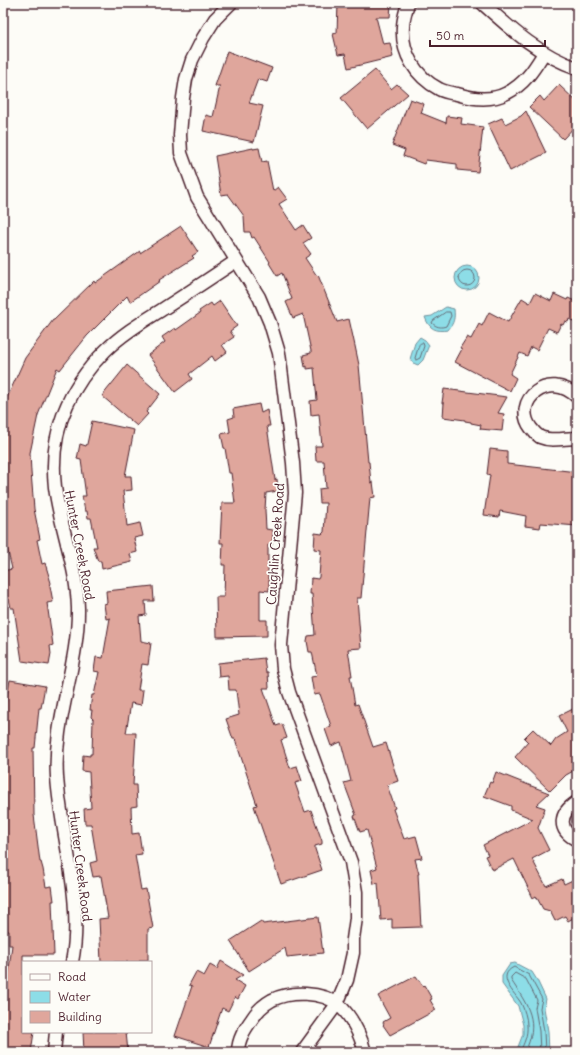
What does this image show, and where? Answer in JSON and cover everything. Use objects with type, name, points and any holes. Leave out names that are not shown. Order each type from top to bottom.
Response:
[{"type":"street","name":"Caughlin Creek Road","points":[[230,3],[215,19],[192,60],[186,79],[183,98],[180,135],[181,153],[197,197],[258,297],[270,323],[279,353],[293,463],[295,493],[281,646],[283,669],[289,692],[351,862],[356,892],[356,918],[353,953],[346,980],[337,1004],[327,1016],[313,1039],[302,1052]]},
{"type":"street","points":[[408,3],[402,27],[403,43],[409,59],[416,71],[440,90],[476,98],[490,98],[506,94],[519,86],[530,75],[544,53]]},
{"type":"street","points":[[482,3],[522,38],[544,53],[577,68]]},
{"type":"street","name":"Hunter Creek Road","points":[[72,961],[76,931],[74,899],[56,775],[58,740],[78,628],[78,604],[55,489],[54,466],[56,439],[62,416],[73,392],[87,372],[106,350],[136,327],[236,260]]},
{"type":"street","points":[[577,397],[567,389],[555,385],[549,386],[534,394],[526,409],[527,422],[539,436],[555,440],[577,438]]},
{"type":"street","points":[[577,802],[565,811],[563,816],[563,822],[567,833],[577,840]]},
{"type":"street","points":[[238,1052],[242,1034],[259,1009],[272,1000],[288,994],[304,993],[321,996],[337,1004],[356,1025],[365,1052]]},
{"type":"street","points":[[54,1052],[56,1033]]},
{"type":"water","points":[[467,266],[475,270],[479,278],[475,286],[467,290],[459,286],[455,278],[459,270]]},
{"type":"water","points":[[446,307],[454,309],[452,325],[448,330],[434,329],[425,317],[432,316]]},
{"type":"water","points":[[420,337],[429,345],[423,360],[418,365],[413,363],[410,359],[415,343]]},
{"type":"water","points":[[515,963],[532,972],[546,999],[544,1008],[548,1031],[549,1052],[516,1052],[523,1034],[523,1025],[518,1006],[502,984],[502,976],[510,964]]},
{"type":"building","points":[[338,3],[391,3],[390,17],[376,17],[383,44],[390,43],[393,57],[348,68],[345,54],[338,55],[333,34],[337,33]]},
{"type":"building","points":[[227,51],[272,68],[267,82],[258,79],[249,103],[263,106],[254,142],[203,131],[206,115],[213,117],[220,86],[215,86]]},
{"type":"building","points":[[375,70],[391,89],[397,84],[408,94],[367,129],[341,98]]},
{"type":"building","points":[[559,85],[577,102],[577,124],[563,139],[529,107],[540,96],[544,101]]},
{"type":"building","points":[[410,99],[424,104],[421,113],[446,123],[447,116],[462,118],[461,124],[483,127],[478,172],[457,170],[457,164],[426,160],[424,164],[403,156],[405,150],[392,145]]},
{"type":"building","points":[[526,111],[546,153],[510,171],[488,124],[502,118],[505,124],[521,116]]},
{"type":"building","points":[[259,148],[262,162],[267,161],[273,191],[278,187],[287,199],[279,204],[296,230],[303,225],[311,238],[303,243],[311,254],[305,258],[317,276],[318,275],[337,322],[349,319],[355,346],[359,365],[368,462],[375,497],[370,498],[361,598],[357,598],[361,648],[348,649],[352,676],[350,676],[355,705],[358,704],[373,747],[386,743],[398,781],[387,785],[395,808],[393,809],[404,839],[416,836],[422,858],[415,859],[419,874],[421,927],[392,928],[392,919],[381,920],[378,883],[374,884],[371,870],[377,868],[367,830],[360,832],[354,816],[356,815],[344,783],[351,781],[341,742],[331,746],[325,729],[331,726],[320,694],[314,695],[311,677],[317,676],[312,652],[309,652],[307,641],[308,636],[315,635],[312,594],[310,594],[311,578],[318,579],[319,577],[321,550],[314,549],[315,533],[322,534],[324,532],[326,503],[320,503],[319,489],[326,488],[324,461],[316,461],[315,446],[322,446],[319,414],[311,415],[310,401],[317,400],[314,368],[307,369],[307,366],[305,367],[303,355],[311,353],[311,351],[303,314],[293,318],[286,302],[292,299],[282,273],[277,276],[254,237],[252,238],[250,232],[245,232],[244,216],[228,194],[221,195],[215,156]]},
{"type":"building","points":[[181,226],[198,252],[192,256],[194,258],[159,280],[160,281],[130,302],[127,296],[87,336],[60,370],[57,368],[38,415],[30,453],[31,472],[34,509],[40,539],[37,540],[42,564],[45,563],[51,583],[50,586],[53,602],[47,603],[53,645],[50,646],[51,654],[49,665],[22,661],[14,608],[11,608],[9,599],[7,599],[5,585],[3,585],[3,571],[12,569],[3,531],[3,418],[7,398],[25,358],[53,320],[94,281],[95,283],[140,251],[140,253]]},
{"type":"building","points":[[535,293],[551,301],[554,294],[567,300],[568,298],[577,302],[577,323],[569,319],[568,322],[565,321],[563,325],[561,324],[557,332],[548,328],[537,350],[531,347],[527,356],[520,353],[510,374],[516,378],[510,391],[455,362],[462,349],[460,348],[467,337],[471,339],[479,324],[482,326],[489,312],[508,322],[522,298],[530,303]]},
{"type":"building","points":[[220,301],[237,326],[230,331],[234,337],[222,345],[227,352],[215,361],[212,356],[189,374],[192,379],[175,392],[148,355],[165,342],[162,337],[175,328],[176,330],[211,303],[213,306]]},
{"type":"building","points":[[127,365],[160,394],[146,412],[148,414],[137,426],[102,396]]},
{"type":"building","points":[[444,389],[507,397],[498,413],[504,414],[502,431],[480,429],[481,425],[465,420],[443,417],[444,403],[442,403]]},
{"type":"building","points":[[259,404],[261,413],[267,410],[270,426],[267,426],[278,491],[266,493],[266,529],[272,530],[273,532],[272,545],[268,545],[269,591],[260,590],[260,620],[267,620],[267,636],[217,637],[216,597],[224,597],[225,565],[222,565],[223,543],[220,543],[222,503],[235,503],[231,473],[229,473],[221,434],[230,432],[228,419],[234,417],[233,409]]},
{"type":"building","points":[[92,421],[134,430],[125,476],[131,476],[132,490],[123,491],[127,526],[140,523],[143,536],[134,538],[137,552],[130,554],[132,562],[102,569],[101,561],[98,561],[93,547],[97,547],[91,518],[88,518],[87,511],[85,511],[82,496],[86,496],[81,460],[77,459],[80,444],[86,446],[87,444]]},
{"type":"building","points":[[490,449],[507,451],[507,464],[577,472],[577,526],[541,523],[540,528],[525,526],[526,516],[500,511],[499,517],[484,515],[490,475],[487,474]]},
{"type":"building","points":[[153,586],[154,601],[145,601],[146,615],[139,616],[141,641],[151,643],[148,665],[142,664],[138,690],[143,690],[141,705],[131,703],[126,733],[136,733],[133,785],[136,785],[137,806],[131,807],[132,834],[139,833],[142,854],[135,855],[141,890],[146,889],[153,928],[148,929],[148,960],[139,961],[101,961],[99,919],[108,918],[101,876],[93,877],[90,863],[97,861],[91,824],[85,824],[84,809],[91,808],[89,772],[82,771],[83,755],[90,756],[90,754],[92,754],[93,719],[91,717],[92,710],[90,710],[92,695],[94,695],[99,672],[94,671],[96,657],[103,658],[110,618],[106,619],[104,604],[107,603],[106,591]]},
{"type":"building","points":[[264,658],[266,672],[268,672],[269,688],[263,688],[276,726],[282,724],[287,738],[281,740],[290,768],[297,766],[302,781],[295,783],[305,812],[311,810],[322,841],[322,844],[315,846],[315,849],[322,870],[281,884],[254,806],[257,805],[235,739],[233,739],[226,719],[239,715],[236,690],[229,690],[228,676],[219,677],[218,663]]},
{"type":"building","points":[[10,680],[45,686],[41,708],[39,708],[35,748],[33,748],[34,815],[40,862],[43,869],[46,887],[52,886],[54,901],[52,901],[54,955],[23,955],[22,1033],[34,1033],[31,1052],[3,1052],[3,1017],[12,945],[9,945],[6,908],[4,908],[3,902],[3,867],[6,867],[3,840],[3,728]]},
{"type":"building","points":[[577,707],[577,769],[566,775],[550,791],[515,757],[528,742],[524,738],[533,729],[551,746],[556,739],[567,732],[559,716]]},
{"type":"building","points":[[496,772],[549,793],[536,805],[545,808],[538,828],[549,850],[532,859],[546,886],[562,879],[564,884],[577,878],[577,916],[568,921],[565,916],[555,921],[550,911],[543,909],[536,896],[533,898],[514,859],[492,870],[485,856],[488,855],[483,845],[533,819],[511,810],[511,806],[484,796],[490,782],[492,783]]},
{"type":"building","points":[[318,917],[323,953],[287,957],[285,948],[249,971],[230,941],[261,921],[263,924]]},
{"type":"building","points":[[221,961],[243,975],[235,980],[245,986],[238,999],[235,997],[228,1011],[222,1008],[209,1047],[175,1036],[192,986],[189,985],[196,972],[204,976],[210,965],[217,969]]},
{"type":"building","points":[[416,976],[423,986],[424,985],[436,1010],[390,1035],[383,1025],[383,1022],[390,1018],[378,996]]},
{"type":"building","points":[[83,1033],[126,1033],[128,1052],[84,1052]]}]
